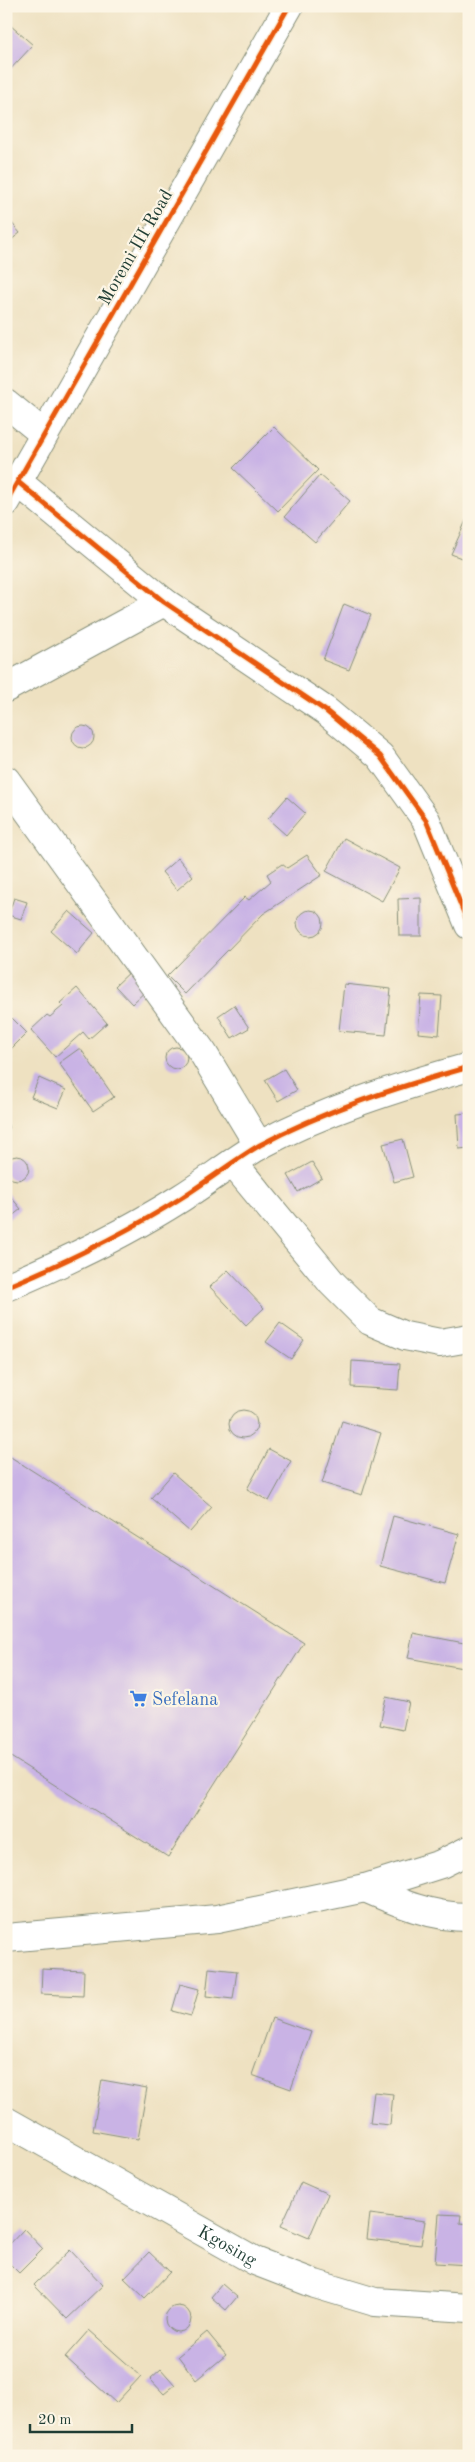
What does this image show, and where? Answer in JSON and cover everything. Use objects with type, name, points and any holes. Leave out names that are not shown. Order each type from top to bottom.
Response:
[{"type":"street","name":"Moremi III Road","points":[[12,492],[289,6]]},
{"type":"street","points":[[6,403],[44,434]]},
{"type":"street","points":[[12,492],[164,602],[326,711],[380,756],[426,820],[469,924]]},
{"type":"street","points":[[6,688],[164,602]]},
{"type":"street","points":[[6,780],[203,1052],[260,1146]]},
{"type":"street","points":[[6,1288],[133,1227],[260,1146],[324,1114],[469,1066]]},
{"type":"street","points":[[233,1163],[332,1283],[370,1321],[405,1336],[440,1344],[469,1338]]},
{"type":"street","points":[[6,1938],[217,1919],[365,1888],[441,1864],[469,1850]]},
{"type":"street","points":[[365,1888],[409,1908],[447,1917],[469,1917]]},
{"type":"street","name":"Kgosing","points":[[10,2133],[255,2261],[315,2284],[375,2302],[469,2308]]},
{"type":"building","points":[[10,25],[33,45],[6,74],[6,29]]},
{"type":"building","points":[[6,216],[20,233],[6,244]]},
{"type":"building","points":[[274,427],[318,470],[278,511],[233,468]]},
{"type":"building","points":[[320,475],[350,501],[315,542],[285,516]]},
{"type":"building","points":[[469,514],[469,561],[451,554]]},
{"type":"building","points":[[344,604],[371,615],[349,670],[323,660]]},
{"type":"building","points":[[83,726],[91,729],[94,737],[91,745],[83,748],[75,745],[72,737],[75,729]]},
{"type":"building","points":[[287,797],[305,813],[286,835],[268,819]]},
{"type":"building","points":[[344,838],[400,868],[382,901],[326,871]]},
{"type":"building","points":[[307,855],[322,875],[263,914],[185,994],[167,976],[245,897],[249,900],[271,881],[267,874],[282,864],[287,868]]},
{"type":"building","points":[[178,858],[193,876],[177,890],[162,872]]},
{"type":"building","points":[[14,898],[27,902],[21,919],[8,915]]},
{"type":"building","points":[[421,898],[421,936],[399,936],[398,899]]},
{"type":"building","points":[[310,910],[319,914],[323,923],[319,932],[310,936],[301,932],[297,923],[301,914]]},
{"type":"building","points":[[69,911],[94,933],[77,954],[51,931]]},
{"type":"building","points":[[133,969],[151,986],[132,1004],[115,986]]},
{"type":"building","points":[[344,984],[391,989],[386,1035],[339,1031]]},
{"type":"building","points":[[77,988],[107,1023],[89,1039],[83,1032],[55,1057],[31,1030],[47,1015],[50,1017],[63,1006],[60,1003]]},
{"type":"building","points":[[421,995],[442,996],[439,1035],[418,1033]]},
{"type":"building","points":[[234,1005],[249,1028],[232,1038],[218,1016]]},
{"type":"building","points":[[12,1018],[27,1033],[6,1054],[6,1024]]},
{"type":"building","points":[[176,1047],[184,1050],[187,1058],[184,1066],[176,1069],[168,1066],[165,1058],[168,1050]]},
{"type":"building","points":[[80,1048],[114,1097],[93,1111],[59,1063]]},
{"type":"building","points":[[284,1069],[297,1090],[278,1101],[265,1080]]},
{"type":"building","points":[[39,1078],[66,1090],[58,1108],[31,1097]]},
{"type":"building","points":[[469,1113],[469,1148],[459,1149],[457,1114]]},
{"type":"building","points":[[6,1118],[9,1129],[7,1136],[6,1136]]},
{"type":"building","points":[[403,1139],[413,1177],[394,1182],[383,1144]]},
{"type":"building","points":[[17,1156],[22,1157],[28,1163],[28,1173],[22,1179],[17,1180],[12,1179],[6,1173],[5,1168],[6,1163],[12,1157]]},
{"type":"building","points":[[312,1162],[322,1178],[298,1192],[288,1175]]},
{"type":"building","points":[[6,1191],[21,1209],[6,1221]]},
{"type":"building","points":[[228,1270],[264,1308],[246,1325],[210,1287]]},
{"type":"building","points":[[280,1323],[304,1340],[291,1359],[266,1342]]},
{"type":"building","points":[[352,1361],[400,1364],[398,1390],[351,1387]]},
{"type":"building","points":[[243,1410],[253,1414],[257,1424],[253,1434],[243,1438],[233,1434],[229,1424],[233,1414]]},
{"type":"building","points":[[342,1421],[381,1433],[362,1495],[322,1483]]},
{"type":"building","points":[[269,1449],[291,1461],[269,1501],[247,1489]]},
{"type":"building","name":"Sefelana","points":[[6,1454],[304,1643],[168,1857],[6,1754]]},
{"type":"building","points":[[173,1473],[212,1507],[190,1532],[151,1498]]},
{"type":"building","points":[[393,1516],[459,1534],[445,1583],[380,1566]]},
{"type":"building","points":[[413,1633],[469,1644],[468,1669],[408,1658]]},
{"type":"building","points":[[386,1697],[409,1702],[403,1730],[380,1725]]},
{"type":"building","points":[[209,1968],[237,1971],[233,1999],[206,1996]]},
{"type":"building","points":[[42,1969],[84,1971],[83,1996],[41,1994]]},
{"type":"building","points":[[180,1984],[199,1989],[191,2016],[172,2011]]},
{"type":"building","points":[[272,2018],[311,2032],[291,2089],[252,2075]]},
{"type":"building","points":[[102,2080],[147,2088],[138,2139],[93,2131]]},
{"type":"building","points":[[374,2092],[393,2094],[390,2125],[370,2123]]},
{"type":"building","points":[[301,2182],[328,2194],[309,2238],[281,2226]]},
{"type":"building","points":[[370,2214],[425,2221],[421,2245],[367,2239]]},
{"type":"building","points":[[439,2214],[461,2215],[460,2223],[469,2224],[469,2265],[435,2263]]},
{"type":"building","points":[[24,2229],[43,2249],[19,2273],[6,2260],[6,2248]]},
{"type":"building","points":[[70,2250],[103,2285],[67,2319],[34,2285]]},
{"type":"building","points":[[149,2252],[170,2272],[145,2298],[124,2278]]},
{"type":"building","points":[[222,2284],[237,2297],[226,2310],[211,2297]]},
{"type":"building","points":[[178,2306],[187,2310],[191,2319],[187,2328],[178,2332],[169,2328],[165,2319],[169,2310]]},
{"type":"building","points":[[89,2330],[141,2376],[116,2403],[65,2357]]},
{"type":"building","points":[[207,2332],[226,2355],[196,2380],[178,2356]]},
{"type":"building","points":[[161,2369],[175,2385],[164,2394],[150,2379]]},
{"type":"cycle path","points":[[6,502],[289,6]]},
{"type":"cycle path","points":[[18,482],[164,602],[326,711],[380,756],[426,820],[469,925]]},
{"type":"cycle path","points":[[6,1287],[73,1257],[139,1223],[250,1151],[285,1132],[362,1100],[469,1067]]},
{"type":"place","name":"Sefelana","points":[[138,1699]]}]
